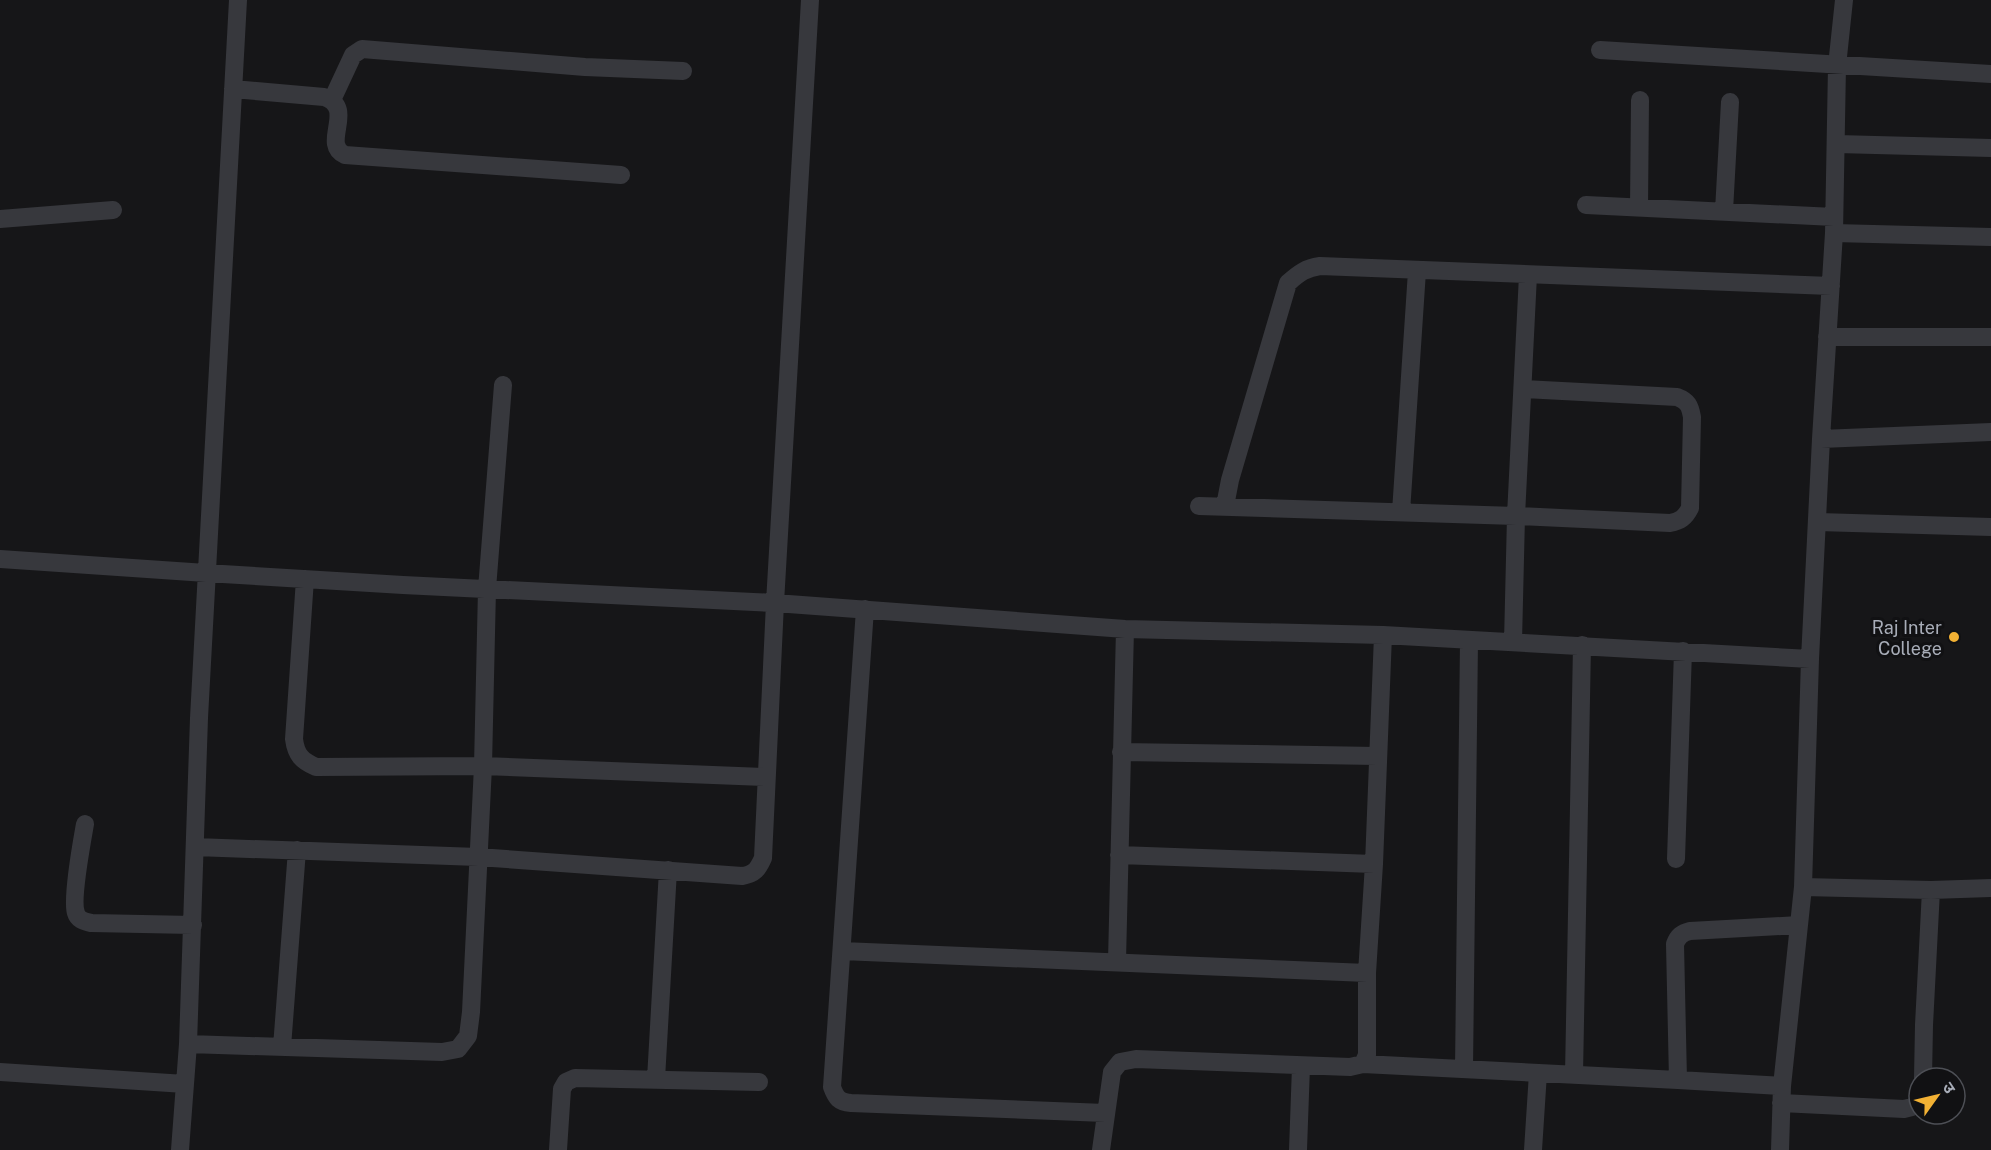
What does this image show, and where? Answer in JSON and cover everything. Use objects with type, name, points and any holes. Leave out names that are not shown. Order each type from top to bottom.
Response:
[{"type":"street","points":[[180,1150],[188,1044],[206,573],[238,0]]},
{"type":"street","points":[[195,847],[478,857],[742,876],[758,869],[763,858],[775,603],[810,0]]},
{"type":"street","points":[[1780,1150],[1781,1095],[1803,887],[1810,659],[1834,225],[1838,66],[1844,0]]},
{"type":"street","points":[[332,100],[353,55],[362,49],[585,67],[683,71]]},
{"type":"street","points":[[1600,50],[1991,74]]},
{"type":"street","points":[[233,90],[324,97],[332,100],[338,107],[339,117],[336,146],[339,152],[345,155],[621,175]]},
{"type":"street","points":[[1639,207],[1640,100]]},
{"type":"street","points":[[1724,211],[1730,102]]},
{"type":"street","points":[[1837,144],[1991,147]]},
{"type":"street","points":[[1586,205],[1724,211],[1834,225],[1991,237]]},
{"type":"street","points":[[0,219],[113,210]]},
{"type":"street","points":[[1225,506],[1230,480],[1288,283],[1309,268],[1320,266],[1831,286]]},
{"type":"street","points":[[1401,512],[1417,271]]},
{"type":"street","points":[[1513,642],[1516,516],[1528,275]]},
{"type":"street","points":[[1827,338],[1991,337]]},
{"type":"street","points":[[188,1044],[442,1052],[458,1049],[468,1036],[483,766],[487,589],[503,385]]},
{"type":"street","points":[[1199,506],[1670,523],[1686,516],[1689,508],[1692,417],[1686,400],[1677,397],[1522,389]]},
{"type":"street","points":[[1821,439],[1991,432]]},
{"type":"street","points":[[1818,522],[1991,527]]},
{"type":"street","points":[[0,559],[305,579],[775,603],[1125,629],[1383,635],[1810,659]]},
{"type":"street","points":[[305,579],[294,740],[296,751],[304,762],[316,767],[483,766],[766,777]]},
{"type":"street","points":[[865,609],[832,1087],[836,1098],[842,1102],[1105,1113]]},
{"type":"street","points":[[1117,961],[1125,629]]},
{"type":"street","points":[[1363,1064],[1367,1055],[1367,973],[1374,864],[1383,635]]},
{"type":"street","points":[[1464,1069],[1469,641]]},
{"type":"street","points":[[1574,1075],[1582,645]]},
{"type":"street","points":[[1676,860],[1683,651]]},
{"type":"street","points":[[1121,752],[1377,756]]},
{"type":"street","points":[[85,824],[74,901],[76,914],[81,920],[91,923],[193,925]]},
{"type":"street","points":[[282,1047],[297,850]]},
{"type":"street","points":[[1119,855],[1374,864]]},
{"type":"street","points":[[657,1079],[668,870]]},
{"type":"street","points":[[1803,887],[1931,890],[1991,888]]},
{"type":"street","points":[[1923,1066],[1931,890]]},
{"type":"street","points":[[1678,1080],[1675,944],[1678,938],[1683,932],[1690,931],[1799,925]]},
{"type":"street","points":[[842,951],[1367,973]]},
{"type":"street","points":[[1101,1150],[1112,1072],[1120,1062],[1136,1059],[1350,1068],[1363,1064],[1678,1080],[1781,1095],[1907,1108]]},
{"type":"street","points":[[1298,1150],[1301,1066]]},
{"type":"street","points":[[0,1072],[185,1084]]},
{"type":"street","points":[[1533,1150],[1538,1073]]},
{"type":"street","points":[[558,1150],[562,1089],[566,1082],[575,1078],[759,1082]]},
{"type":"place","name":"Raj Inter College","points":[[1954,637]]}]
